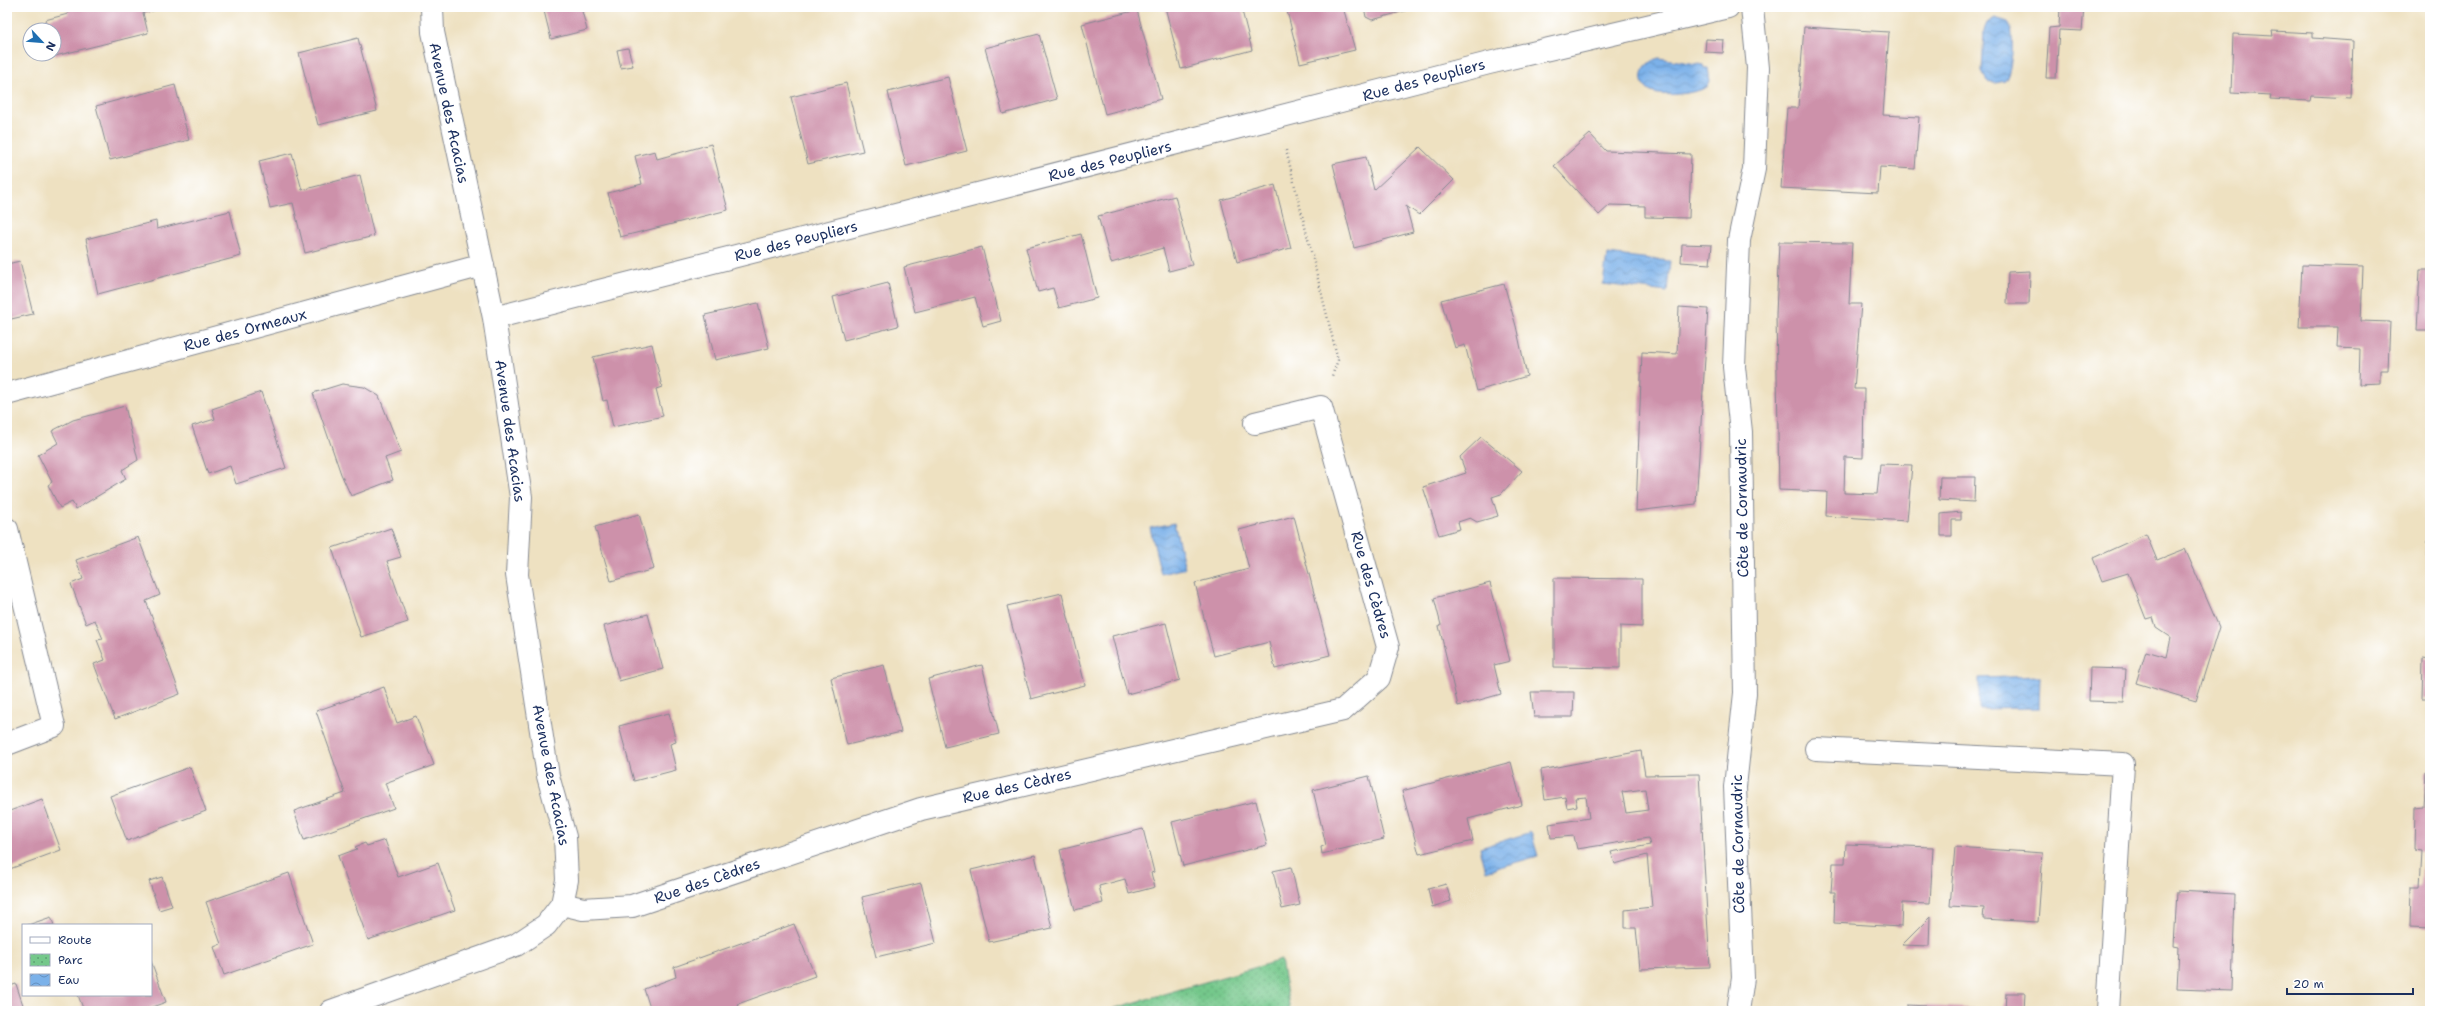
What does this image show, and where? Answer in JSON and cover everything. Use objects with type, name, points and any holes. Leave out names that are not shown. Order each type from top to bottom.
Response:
[{"type":"street","name":"Avenue des Acacias","points":[[432,7],[433,32],[464,184],[494,318],[521,497],[517,575],[548,776],[565,836],[567,880],[562,904]]},
{"type":"street","name":"Rue des Peupliers","points":[[494,318],[1279,119],[1489,63],[1728,7]]},
{"type":"street","name":"Côte de Cornaudric","points":[[1738,1011],[1743,978],[1735,787],[1745,693],[1741,432],[1734,367],[1739,240],[1754,169],[1758,68],[1752,7]]},
{"type":"street","name":"Rue des Ormeaux","points":[[7,394],[483,265]]},
{"type":"street","points":[[1255,423],[1321,407]]},
{"type":"street","name":"Rue des Cèdres","points":[[562,904],[583,909],[632,906],[921,809],[1343,710],[1379,678],[1388,647],[1321,407]]},
{"type":"street","points":[[7,529],[54,726],[7,744]]},
{"type":"street","points":[[1816,749],[2123,764],[2108,1011]]},
{"type":"street","points":[[331,1011],[516,945],[546,925],[562,904]]},
{"type":"path","points":[[1279,119],[1338,360],[1321,407]]},
{"type":"green space","points":[[1281,960],[1290,1011],[1105,1011]]},
{"type":"water","points":[[1995,18],[2008,22],[2012,34],[2010,69],[2005,81],[1996,83],[1987,81],[1982,72],[1984,30],[1987,23]]},
{"type":"water","points":[[1659,58],[1703,65],[1704,68],[1708,68],[1710,81],[1707,87],[1687,93],[1669,95],[1653,93],[1648,90],[1642,80],[1643,71],[1649,63]]},
{"type":"water","points":[[1607,254],[1670,261],[1667,292],[1603,284]]},
{"type":"water","points":[[1174,523],[1185,568],[1161,574],[1150,528]]},
{"type":"water","points":[[2040,676],[2039,708],[1979,709],[1979,678]]},
{"type":"water","points":[[1531,832],[1538,856],[1486,871],[1480,848]]},
{"type":"building","points":[[67,7],[166,7],[143,13],[148,33],[62,54],[62,22],[46,22],[45,20],[68,14]]},
{"type":"building","points":[[543,7],[596,7],[582,11],[587,30],[551,39]]},
{"type":"building","points":[[1165,7],[1241,7],[1252,50],[1181,69]]},
{"type":"building","points":[[1286,7],[1343,7],[1355,50],[1300,63]]},
{"type":"building","points":[[1364,7],[1419,7],[1372,20],[1366,17]]},
{"type":"building","points":[[2060,7],[2084,7],[2082,31],[2059,30],[2056,78],[2046,78],[2049,28],[2059,27]]},
{"type":"building","points":[[1137,10],[1161,99],[1105,114],[1082,24]]},
{"type":"building","points":[[1804,27],[1889,32],[1883,115],[1919,117],[1915,169],[1880,167],[1878,193],[1781,188],[1787,108],[1798,108]]},
{"type":"building","points":[[2272,31],[2313,33],[2313,38],[2353,41],[2351,98],[2311,96],[2310,101],[2270,99],[2271,95],[2231,93],[2233,34],[2273,36]]},
{"type":"building","points":[[1039,34],[1057,99],[1003,114],[985,48]]},
{"type":"building","points":[[358,38],[377,111],[318,125],[299,53]]},
{"type":"building","points":[[1706,39],[1724,40],[1723,53],[1705,52]]},
{"type":"building","points":[[628,48],[633,66],[621,68],[617,50]]},
{"type":"building","points":[[948,77],[967,151],[906,166],[888,92]]},
{"type":"building","points":[[846,83],[863,151],[808,164],[791,97]]},
{"type":"building","points":[[175,85],[189,140],[110,160],[96,106]]},
{"type":"building","points":[[1590,134],[1606,151],[1691,154],[1689,218],[1645,217],[1645,206],[1610,205],[1599,215],[1554,166]]},
{"type":"building","points":[[711,144],[728,210],[620,237],[608,193],[642,184],[635,156],[655,151],[657,159]]},
{"type":"building","points":[[1420,147],[1454,180],[1419,215],[1406,206],[1413,232],[1354,248],[1333,164],[1366,157],[1374,190]]},
{"type":"building","points":[[292,153],[302,190],[360,175],[374,236],[305,253],[293,203],[270,208],[259,161]]},
{"type":"building","points":[[1275,185],[1291,248],[1237,262],[1221,200]]},
{"type":"building","points":[[1175,196],[1192,265],[1169,271],[1163,248],[1111,263],[1098,216]]},
{"type":"building","points":[[230,211],[241,256],[98,294],[86,239],[156,221],[157,229]]},
{"type":"building","points":[[1081,234],[1097,298],[1059,308],[1053,288],[1038,292],[1026,248]]},
{"type":"building","points":[[1779,242],[1852,243],[1849,304],[1861,304],[1854,389],[1864,389],[1863,458],[1845,457],[1844,493],[1877,494],[1880,464],[1912,465],[1907,521],[1826,516],[1827,492],[1779,490],[1776,315]]},
{"type":"building","points":[[1682,244],[1712,245],[1710,264],[1681,262]]},
{"type":"building","points":[[982,247],[1001,321],[983,326],[975,297],[915,312],[904,267]]},
{"type":"building","points":[[20,261],[33,314],[7,320],[7,264]]},
{"type":"building","points":[[2302,265],[2363,267],[2361,321],[2390,322],[2388,370],[2380,370],[2380,383],[2359,384],[2360,349],[2337,348],[2338,327],[2299,327]]},
{"type":"building","points":[[2420,270],[2430,270],[2430,331],[2417,331]]},
{"type":"building","points":[[2030,271],[2029,304],[2007,304],[2008,272]]},
{"type":"building","points":[[888,283],[898,326],[844,340],[833,297]]},
{"type":"building","points":[[1504,284],[1516,326],[1527,376],[1477,391],[1465,345],[1455,348],[1441,300]]},
{"type":"building","points":[[758,303],[769,348],[715,360],[705,315]]},
{"type":"building","points":[[1679,307],[1708,309],[1696,504],[1636,511],[1642,352],[1677,354]]},
{"type":"building","points":[[652,344],[662,387],[656,389],[663,416],[613,427],[607,400],[603,401],[593,357]]},
{"type":"building","points":[[342,384],[364,387],[379,396],[401,452],[385,458],[393,480],[351,496],[341,474],[313,393]]},
{"type":"building","points":[[261,392],[286,468],[236,484],[230,466],[208,474],[192,426],[215,419],[212,409]]},
{"type":"building","points":[[125,406],[138,460],[122,470],[126,479],[76,509],[72,502],[60,508],[48,485],[52,482],[38,455],[58,443],[52,431],[73,420]]},
{"type":"building","points":[[1481,437],[1522,471],[1501,494],[1492,497],[1498,516],[1477,522],[1470,518],[1458,522],[1460,529],[1439,535],[1423,487],[1466,473],[1460,457]]},
{"type":"building","points":[[1940,477],[1975,477],[1974,502],[1939,500]]},
{"type":"building","points":[[1961,512],[1961,520],[1952,520],[1952,536],[1941,536],[1941,514]]},
{"type":"building","points":[[639,514],[654,569],[611,581],[595,527]]},
{"type":"building","points":[[1294,516],[1330,655],[1275,669],[1269,642],[1214,656],[1195,583],[1249,569],[1239,530]]},
{"type":"building","points":[[2428,527],[2430,527],[2430,567],[2427,567]]},
{"type":"building","points":[[391,528],[401,557],[387,561],[408,622],[361,637],[332,548]]},
{"type":"building","points":[[2146,534],[2157,560],[2185,549],[2219,627],[2196,701],[2136,683],[2146,651],[2167,657],[2171,638],[2156,628],[2153,617],[2146,619],[2128,573],[2102,581],[2093,558]]},
{"type":"building","points":[[138,537],[160,595],[146,601],[180,694],[115,719],[94,664],[105,660],[97,640],[103,639],[95,620],[86,624],[71,584],[83,579],[76,560]]},
{"type":"building","points":[[1554,578],[1642,579],[1642,627],[1620,626],[1620,668],[1554,667]]},
{"type":"building","points":[[1490,583],[1510,661],[1494,665],[1501,694],[1458,706],[1434,598]]},
{"type":"building","points":[[1062,593],[1085,685],[1031,699],[1007,606]]},
{"type":"building","points":[[648,614],[663,669],[619,681],[604,626]]},
{"type":"building","points":[[1166,623],[1180,680],[1127,694],[1112,636]]},
{"type":"building","points":[[2423,658],[2430,659],[2430,699],[2422,699]]},
{"type":"building","points":[[884,665],[901,732],[847,745],[831,678]]},
{"type":"building","points":[[982,665],[999,734],[945,747],[928,679]]},
{"type":"building","points":[[2090,668],[2126,669],[2124,702],[2089,701]]},
{"type":"building","points":[[384,687],[397,723],[416,716],[434,765],[385,783],[394,808],[304,840],[294,811],[345,793],[316,711]]},
{"type":"building","points":[[1531,692],[1574,692],[1573,717],[1534,717]]},
{"type":"building","points":[[669,713],[676,742],[670,744],[676,770],[634,781],[619,726]]},
{"type":"building","points":[[1641,751],[1645,775],[1699,774],[1710,967],[1640,969],[1636,928],[1625,928],[1625,910],[1652,907],[1647,855],[1615,864],[1611,852],[1650,845],[1648,838],[1577,849],[1574,836],[1551,838],[1549,824],[1589,818],[1586,797],[1575,798],[1577,806],[1567,808],[1565,797],[1545,800],[1541,770]],"holes":[[[1645,789],[1648,810],[1626,813],[1622,792]]]},
{"type":"building","points":[[1511,762],[1522,805],[1468,819],[1473,841],[1419,854],[1402,791]]},
{"type":"building","points":[[190,767],[206,811],[127,841],[110,796]]},
{"type":"building","points":[[2426,772],[2430,772],[2430,928],[2410,927],[2411,887],[2420,887],[2422,851],[2414,850],[2415,808],[2424,807]]},
{"type":"building","points":[[1369,776],[1384,839],[1322,854],[1321,847],[1326,845],[1313,790]]},
{"type":"building","points":[[42,799],[61,850],[7,870],[7,812]]},
{"type":"building","points":[[1256,801],[1267,845],[1183,866],[1172,822]]},
{"type":"building","points":[[1143,829],[1154,872],[1151,873],[1155,887],[1129,894],[1125,879],[1099,886],[1103,903],[1075,910],[1060,850]]},
{"type":"building","points":[[385,840],[398,877],[438,863],[455,910],[368,940],[338,856],[357,849],[355,847],[365,843],[367,846]]},
{"type":"building","points":[[1846,844],[1933,847],[1930,904],[1902,903],[1901,927],[1834,923],[1835,892],[1831,892],[1833,863],[1845,863]]},
{"type":"building","points":[[1955,847],[2043,853],[2038,922],[1983,919],[1984,908],[1950,906]]},
{"type":"building","points":[[1035,855],[1052,928],[989,942],[971,870]]},
{"type":"building","points":[[1291,867],[1300,905],[1282,909],[1273,871]]},
{"type":"building","points":[[289,873],[313,944],[224,975],[214,947],[221,944],[206,902]]},
{"type":"building","points":[[162,877],[172,906],[159,910],[149,881]]},
{"type":"building","points":[[921,883],[936,943],[876,957],[862,897]]},
{"type":"building","points":[[1446,884],[1451,901],[1432,907],[1428,889]]},
{"type":"building","points":[[2177,891],[2235,894],[2232,991],[2177,989],[2179,947],[2174,946]]},
{"type":"building","points":[[51,917],[54,924],[31,924]]},
{"type":"building","points":[[1930,917],[1929,946],[1902,945]]},
{"type":"building","points":[[794,924],[815,976],[738,1004],[739,1008],[731,1011],[651,1011],[644,989],[676,977],[674,967]]},
{"type":"building","points":[[152,964],[166,1002],[141,1011],[84,1011],[78,996],[152,996]]},
{"type":"building","points":[[16,984],[25,1011],[7,1011],[7,987]]},
{"type":"building","points":[[2006,993],[2025,993],[2024,1011],[1908,1011],[1908,1005],[2005,1010]]}]
